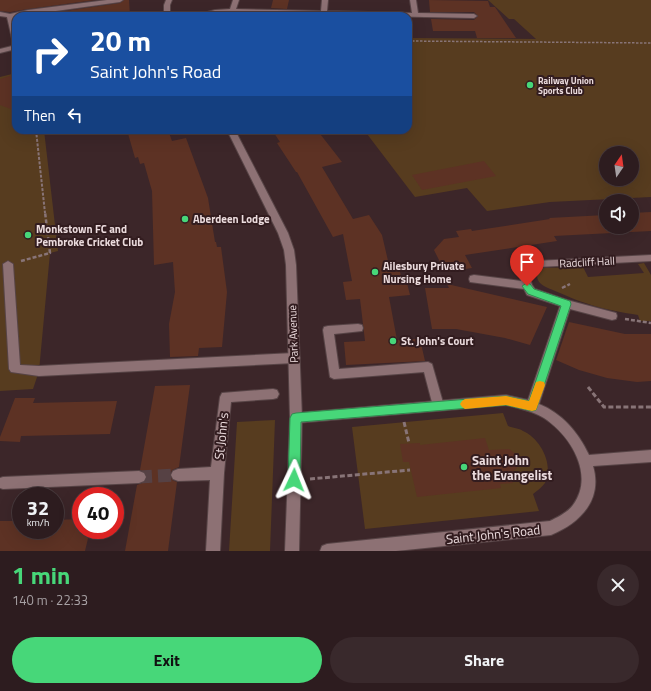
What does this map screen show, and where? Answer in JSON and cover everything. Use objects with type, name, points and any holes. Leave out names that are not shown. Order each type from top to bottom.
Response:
[{"type":"street","points":[[28,12],[120,0]]},
{"type":"street","points":[[167,12],[169,0]]},
{"type":"street","points":[[232,11],[236,0]]},
{"type":"street","points":[[324,12],[325,0]]},
{"type":"street","points":[[413,0],[415,15],[474,16]]},
{"type":"street","points":[[215,12],[240,12]]},
{"type":"street","points":[[0,14],[10,16],[12,25]]},
{"type":"street","points":[[0,51],[12,48]]},
{"type":"street","name":"Park Avenue","points":[[233,134],[283,233],[289,250],[291,265],[296,418],[292,551]]},
{"type":"street","name":"Radcliff Hall","points":[[527,286],[524,273],[536,264],[651,258]]},
{"type":"street","points":[[8,264],[15,369],[39,371],[294,358]]},
{"type":"street","points":[[474,279],[527,286],[531,292],[566,304],[612,316]]},
{"type":"street","points":[[532,407],[566,304]]},
{"type":"street","points":[[358,328],[328,330],[334,374],[428,366],[438,406]]},
{"type":"street","name":"St John's","points":[[213,551],[217,473],[226,397],[273,394]]},
{"type":"street","name":"Saint John's Road","points":[[296,418],[506,400],[532,407],[548,415],[562,426],[576,442],[585,461],[588,479],[586,495],[578,510],[567,521],[551,528],[433,546],[327,551]]},
{"type":"street","points":[[585,461],[651,456]]},
{"type":"street","name":"St John's","points":[[178,475],[217,473]]},
{"type":"street","points":[[3,483],[139,478]]},
{"type":"path","points":[[412,41],[651,43]]},
{"type":"path","points":[[8,264],[50,253],[36,134]]},
{"type":"path","points":[[612,316],[651,324]]},
{"type":"path","points":[[588,387],[604,407],[651,407]]},
{"type":"path","points":[[404,422],[409,443]]},
{"type":"path","points":[[294,480],[410,470]]},
{"type":"shaded area","name":"Railway Union Sports Club","points":[[488,0],[651,0],[651,197],[639,198],[639,194],[599,194],[599,200],[550,202],[487,211],[467,188],[415,197],[367,134],[412,134],[412,38],[536,39],[514,19],[509,19]]},
{"type":"shaded area","name":"Monkstown FC and Pembroke Cricket Club","points":[[12,74],[12,134],[44,134],[58,251],[50,253],[39,371],[33,389],[0,391],[0,77]]},
{"type":"shaded area","points":[[644,263],[651,275],[651,321],[640,321],[638,315],[598,307],[580,301],[542,285],[537,276],[537,272],[541,268],[583,267],[588,277],[644,273],[638,264]]},
{"type":"shaded area","points":[[503,413],[508,426],[520,429],[535,440],[544,453],[547,461],[548,468],[545,483],[533,494],[539,511],[365,529],[352,427]]},
{"type":"shaded area","points":[[275,420],[270,551],[229,551],[237,422]]},
{"type":"building","points":[[0,0],[95,0],[10,12],[0,11]]},
{"type":"building","points":[[124,0],[129,0],[130,12],[58,12],[120,3]]},
{"type":"building","points":[[273,0],[289,0],[287,9],[271,8]]},
{"type":"building","points":[[429,0],[488,1],[490,7],[495,7],[516,38],[477,38],[475,31],[433,31],[431,19],[474,20],[478,16],[474,12],[430,12]]},
{"type":"building","points":[[12,75],[12,110],[0,105],[0,79]]},
{"type":"building","points":[[128,134],[169,134],[172,141],[186,138],[208,198],[215,242],[217,247],[221,247],[227,292],[222,347],[199,348],[198,356],[170,357],[169,324],[175,292],[173,262],[154,265],[152,191],[144,163],[140,164],[138,157],[135,158]]},
{"type":"building","points":[[275,134],[320,134],[342,162],[322,167],[353,219],[369,215],[382,235],[389,265],[398,265],[402,279],[406,279],[410,295],[389,297],[397,340],[420,339],[425,361],[346,365],[344,342],[365,341],[360,299],[346,300],[343,282],[352,281],[343,234],[333,237],[297,172],[277,143],[280,142]]},
{"type":"building","points":[[484,161],[496,176],[422,190],[412,175]]},
{"type":"building","points":[[651,212],[651,231],[639,232],[639,213]]},
{"type":"building","points":[[599,215],[599,234],[554,236],[557,241],[465,255],[472,268],[445,272],[434,250],[444,239],[459,237],[456,231],[471,229],[472,231],[550,219],[549,218]]},
{"type":"building","points":[[447,284],[547,307],[530,345],[505,338],[456,329],[432,329],[425,288],[449,288]]},
{"type":"building","points":[[569,322],[625,334],[651,334],[651,381],[637,382],[607,378],[579,370],[556,360]]},
{"type":"building","points":[[190,385],[179,467],[172,470],[170,474],[172,480],[177,482],[168,551],[125,551],[137,485],[145,482],[147,478],[145,472],[140,470],[155,386]]},
{"type":"building","points":[[15,398],[35,398],[33,403],[117,401],[110,434],[21,436],[20,442],[0,441],[0,437]]},
{"type":"building","name":"Saint John the Evangelist","points":[[485,438],[489,450],[509,449],[517,455],[520,465],[510,474],[513,483],[500,484],[501,488],[417,497],[409,462],[403,462],[400,444],[420,443],[420,445]]},
{"type":"building","points":[[72,519],[72,539],[88,539],[85,551],[0,551],[0,521],[12,521],[12,539],[64,539],[64,520]]},
{"type":"tunnel","points":[[139,477],[178,475]]},
{"type":"slow traffic","points":[[465,404],[506,400],[519,402],[532,407],[540,385]]},
{"type":"place","name":"Railway Union Sports Club","points":[[530,85]]},
{"type":"place","name":"Aberdeen Lodge","points":[[185,219]]},
{"type":"place","name":"Monkstown FC and Pembroke Cricket Club","points":[[28,235]]},
{"type":"place","name":"Ailesbury Private Nursing Home","points":[[375,272]]},
{"type":"place","name":"St. John's Court","points":[[393,341]]},
{"type":"place","name":"Saint John the Evangelist","points":[[464,467]]},
{"type":"route","points":[[294,480],[296,418],[506,400],[519,402],[532,407],[566,304],[531,292],[527,286]]}]
